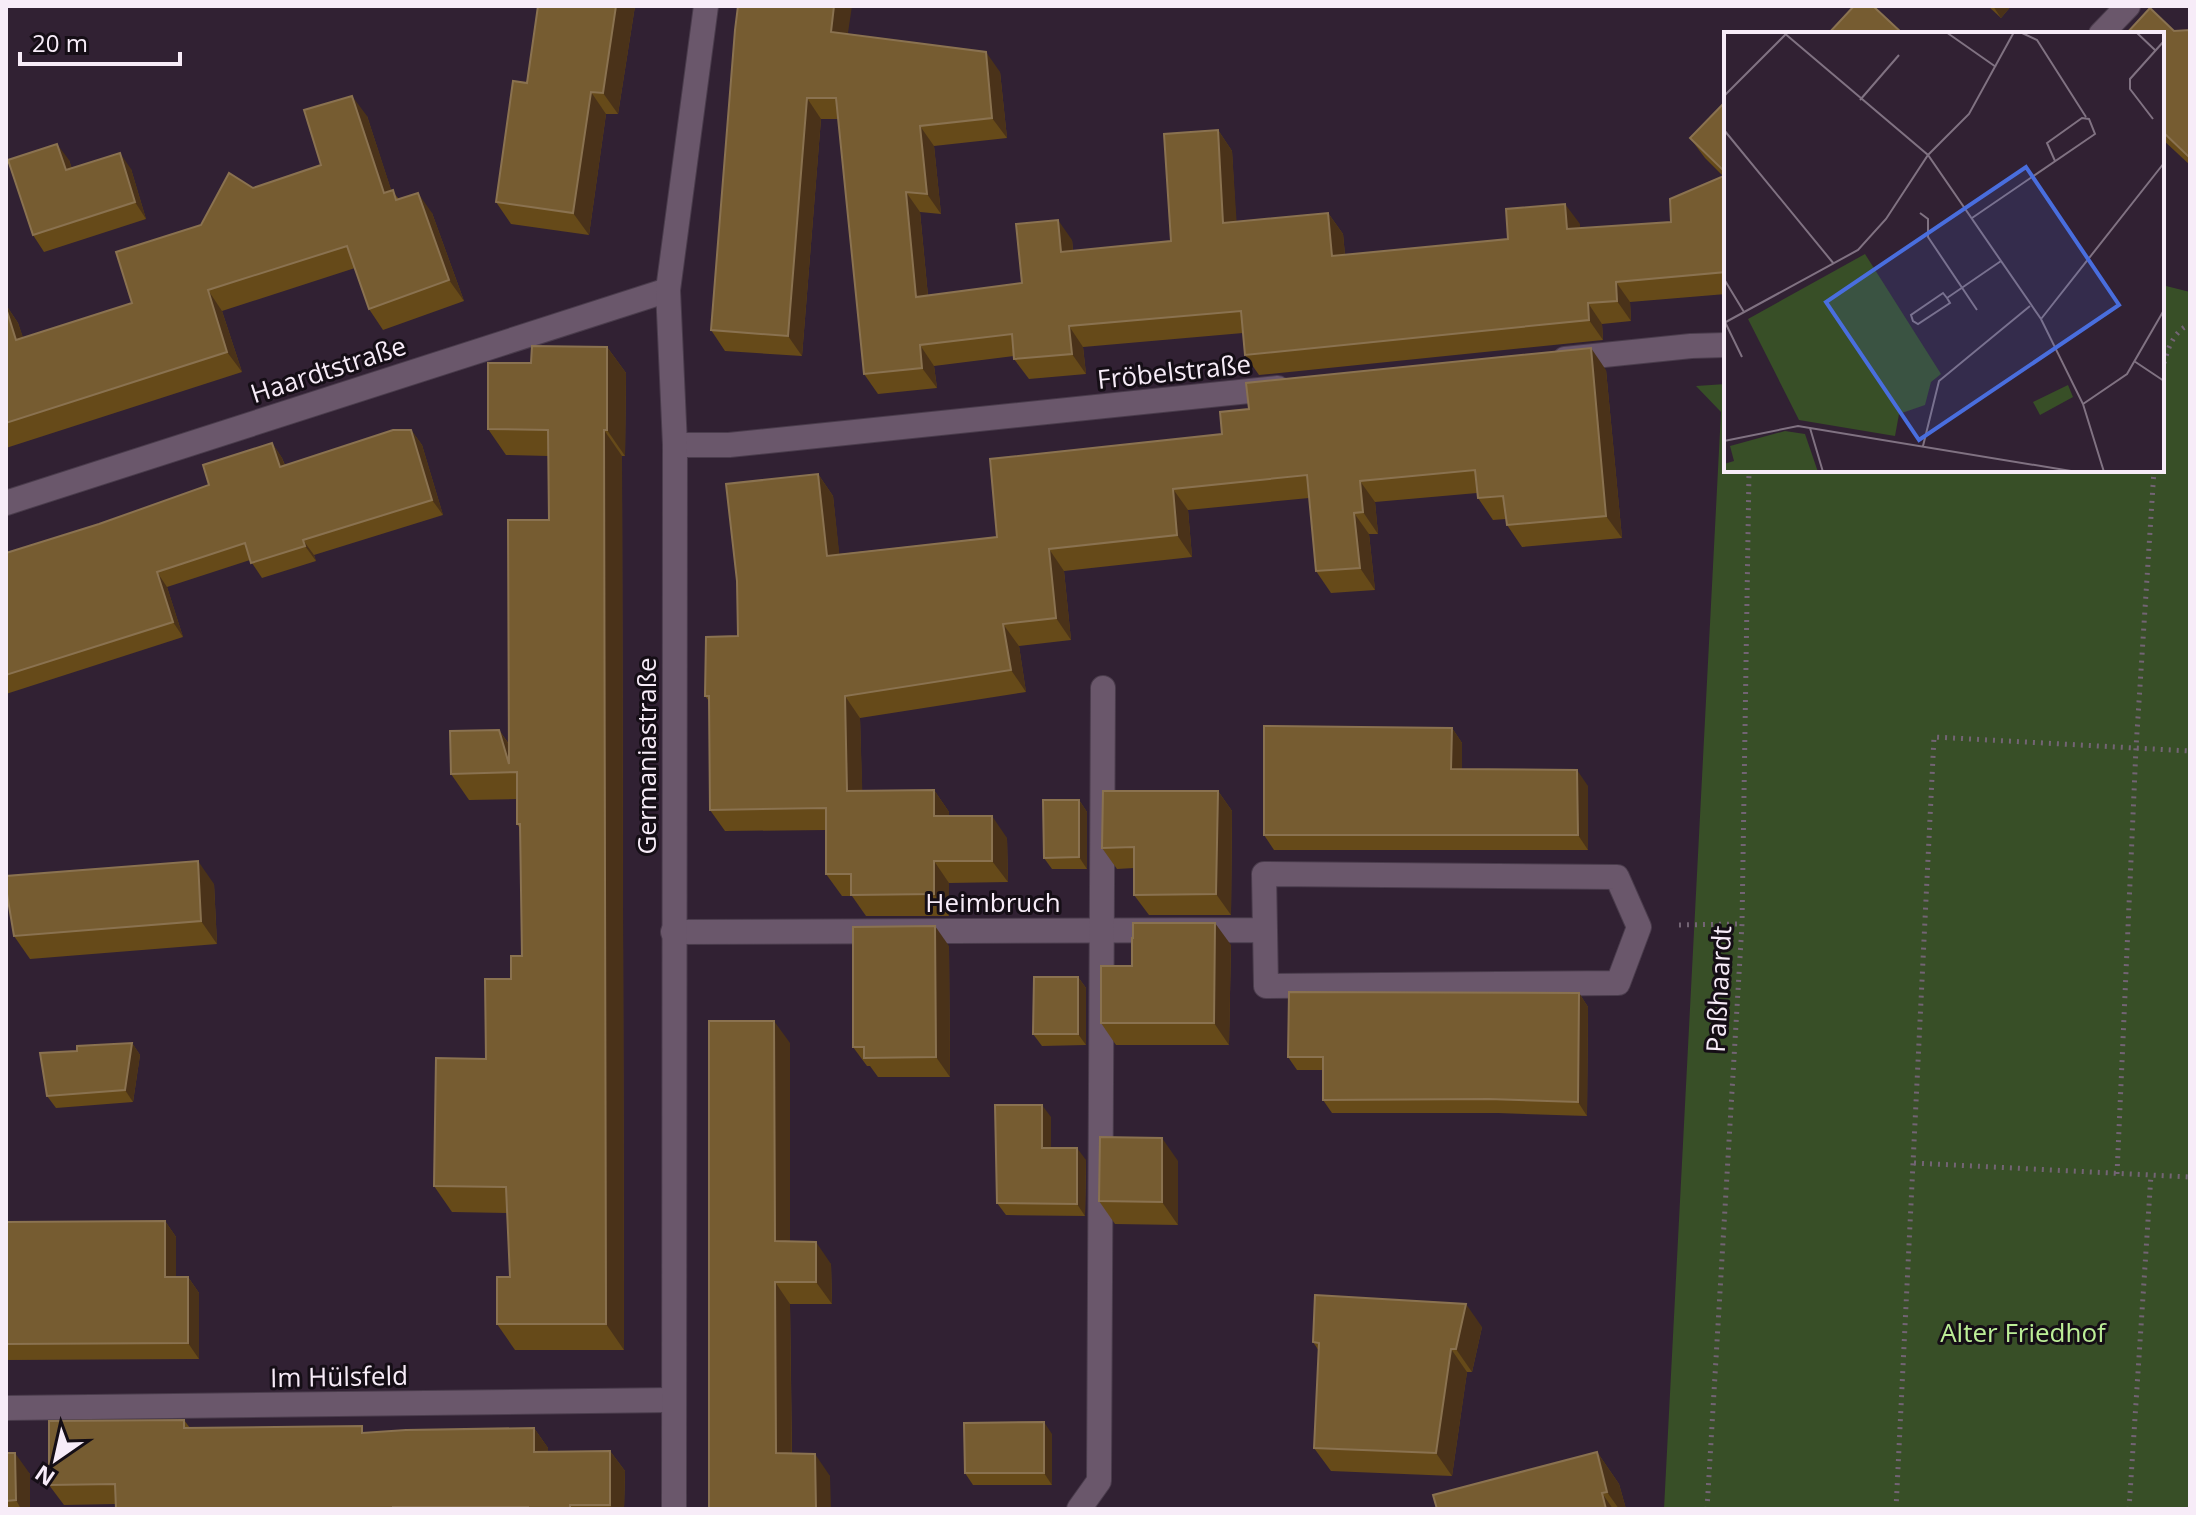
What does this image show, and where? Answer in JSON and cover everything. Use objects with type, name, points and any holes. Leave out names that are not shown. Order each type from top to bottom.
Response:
[{"type":"street","name":"Germaniastraße","points":[[674,1509],[675,445],[668,290],[706,6]]},
{"type":"street","points":[[2103,32],[2128,6]]},
{"type":"street","name":"Haardtstraße","points":[[6,503],[668,290]]},
{"type":"street","points":[[1549,361],[1724,345]]},
{"type":"street","name":"Fröbelstraße","points":[[675,445],[729,445],[1297,386]]},
{"type":"street","points":[[1079,1509],[1099,1481],[1103,688]]},
{"type":"street","points":[[1264,874],[1617,877],[1639,927],[1618,983],[1314,986],[1266,986],[1265,930],[1264,874]]},
{"type":"street","name":"Heimbruch","points":[[673,932],[1265,930]]},
{"type":"street","name":"Im Hülsfeld","points":[[6,1408],[672,1400]]},
{"type":"path","points":[[2164,364],[2169,345],[2180,329],[2190,324]]},
{"type":"path","name":"Paßhaardt","points":[[1707,1509],[1742,924],[1749,472]]},
{"type":"path","points":[[2117,1174],[2136,748],[2154,472]]},
{"type":"path","points":[[1896,1509],[1934,737],[2190,751]]},
{"type":"path","points":[[1639,927],[1742,924]]},
{"type":"path","points":[[1914,1163],[2190,1177]]},
{"type":"path","points":[[2129,1509],[2151,1175]]},
{"type":"green space","name":"Alter Friedhof","points":[[2164,286],[2190,292],[2190,1509],[1664,1509],[1721,412],[1696,386],[1724,384],[1724,472],[2164,472]]},
{"type":"building","points":[[538,6],[616,6],[603,93],[591,92],[573,213],[496,202],[513,81],[527,83]]},
{"type":"building","points":[[738,6],[834,6],[831,32],[986,52],[992,118],[920,126],[927,194],[906,192],[916,297],[1022,283],[1016,224],[1058,220],[1061,252],[1171,241],[1164,134],[1218,130],[1223,223],[1328,213],[1332,256],[1508,239],[1506,209],[1565,204],[1567,229],[1671,222],[1670,199],[1724,176],[1724,272],[1616,282],[1617,301],[1588,303],[1589,320],[1245,355],[1241,311],[1069,326],[1072,354],[1014,359],[1012,334],[920,345],[922,368],[864,374],[836,98],[807,98],[788,336],[711,330]]},
{"type":"building","points":[[1854,6],[1873,6],[1901,32],[1830,32]]},
{"type":"building","points":[[2150,8],[2174,31],[2190,30],[2190,158],[2164,133],[2164,32],[2128,32]]},
{"type":"building","points":[[352,96],[384,193],[393,190],[396,200],[418,193],[449,280],[369,309],[347,246],[208,290],[227,352],[6,423],[6,308],[16,340],[132,303],[116,252],[201,225],[229,173],[253,188],[321,165],[304,110]]},
{"type":"building","points":[[1724,103],[1724,171],[1690,138]]},
{"type":"building","points":[[57,144],[66,170],[120,153],[135,202],[33,235],[8,160]]},
{"type":"building","points":[[532,346],[607,347],[607,430],[604,430],[606,1324],[497,1324],[497,1277],[510,1277],[506,1187],[434,1186],[436,1058],[486,1059],[485,979],[511,979],[511,956],[522,956],[517,772],[451,774],[450,731],[499,730],[509,764],[508,520],[549,520],[548,430],[488,429],[488,363],[531,363]]},
{"type":"building","points":[[1591,348],[1606,516],[1507,525],[1503,496],[1478,498],[1475,470],[1360,481],[1363,512],[1354,513],[1360,568],[1316,571],[1307,475],[1173,489],[1177,535],[1049,549],[1056,618],[1003,624],[1011,670],[845,696],[847,791],[934,790],[934,816],[992,816],[992,861],[934,861],[934,894],[851,895],[851,874],[826,874],[826,808],[710,810],[706,637],[738,636],[737,581],[726,484],[818,474],[827,556],[997,537],[990,459],[1222,434],[1220,412],[1249,409],[1246,383]]},
{"type":"building","points":[[393,430],[411,430],[432,500],[303,540],[305,546],[251,563],[245,543],[157,572],[173,622],[6,675],[6,553],[209,485],[203,465],[272,443],[280,467]]},
{"type":"building","points":[[1264,726],[1452,728],[1451,769],[1577,770],[1578,835],[1264,835]]},
{"type":"building","points":[[1103,791],[1218,791],[1216,894],[1134,895],[1134,847],[1102,848]]},
{"type":"building","points":[[1043,800],[1079,800],[1079,857],[1044,858]]},
{"type":"building","points":[[198,861],[201,921],[14,936],[6,876]]},
{"type":"building","points":[[1133,923],[1215,923],[1214,1023],[1101,1023],[1101,966],[1132,966]]},
{"type":"building","points":[[935,926],[936,1057],[864,1058],[864,1047],[853,1047],[853,927]]},
{"type":"building","points":[[1034,977],[1078,977],[1078,1034],[1033,1034]]},
{"type":"building","points":[[1289,992],[1579,993],[1578,1102],[1323,1100],[1323,1057],[1288,1057]]},
{"type":"building","points":[[709,1021],[774,1021],[775,1241],[816,1242],[816,1282],[775,1282],[776,1453],[815,1454],[816,1509],[709,1509]]},
{"type":"building","points":[[132,1043],[125,1090],[47,1096],[40,1053],[77,1051],[77,1046]]},
{"type":"building","points":[[995,1105],[1042,1105],[1042,1148],[1077,1148],[1077,1204],[997,1203]]},
{"type":"building","points":[[1100,1137],[1162,1138],[1162,1202],[1099,1201]]},
{"type":"building","points":[[165,1221],[165,1277],[188,1277],[188,1343],[6,1344],[6,1222]]},
{"type":"building","points":[[1315,1295],[1466,1304],[1456,1349],[1451,1349],[1436,1453],[1314,1448],[1319,1343],[1313,1342]]},
{"type":"building","points":[[184,1420],[184,1428],[362,1426],[362,1433],[534,1428],[534,1452],[610,1451],[610,1505],[570,1505],[570,1509],[116,1509],[115,1484],[49,1485],[49,1421]]},
{"type":"building","points":[[1044,1422],[1044,1473],[965,1473],[964,1423]]},
{"type":"building","points":[[1597,1452],[1607,1492],[1602,1493],[1606,1509],[1437,1509],[1433,1495]]},
{"type":"building","points":[[6,1453],[15,1453],[16,1500],[6,1501]]}]
